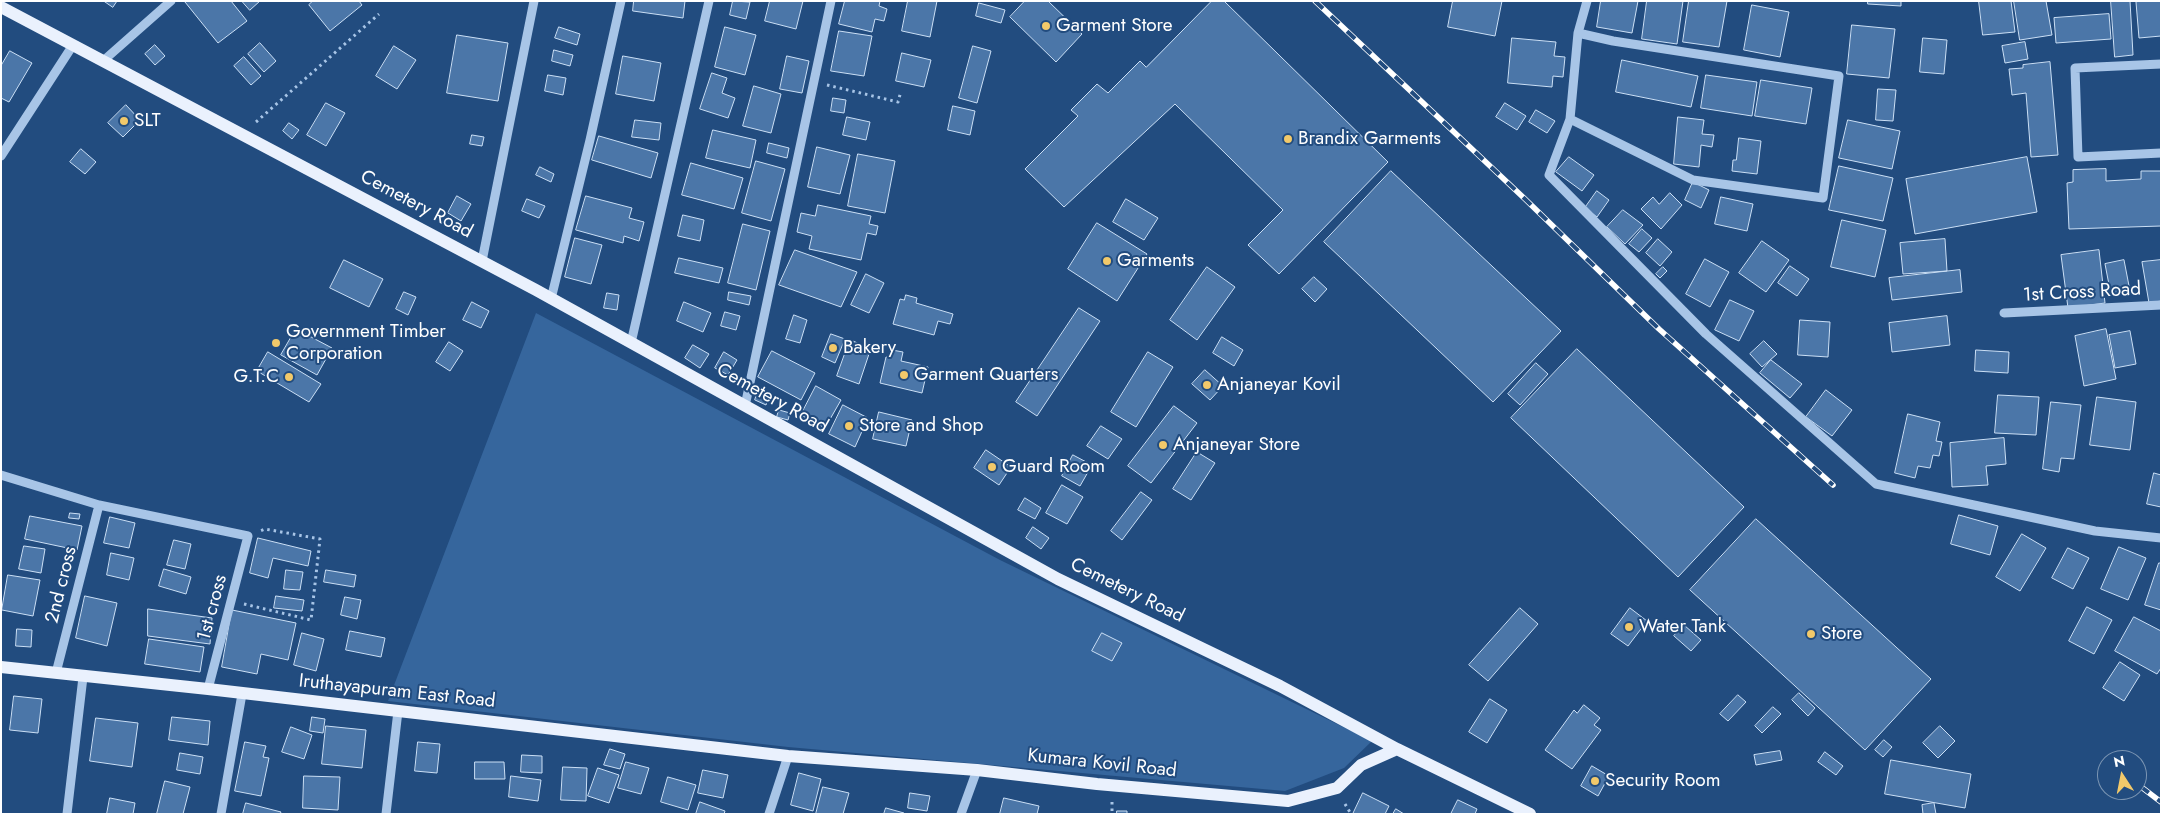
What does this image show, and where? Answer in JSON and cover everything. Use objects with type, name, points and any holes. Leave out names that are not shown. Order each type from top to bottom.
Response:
[{"type":"main road","name":"Cemetery Road","points":[[1,6],[482,261],[1058,579],[1280,686],[1397,748],[1530,814]]},
{"type":"main road","name":"Iruthayapuram East Road","points":[[1,667],[788,756]]},
{"type":"main road","name":"Kumara Kovil Road","points":[[788,756],[977,770],[1288,802],[1336,788],[1361,766],[1397,748]]},
{"type":"street","points":[[103,61],[171,1]]},
{"type":"street","points":[[482,261],[534,1]]},
{"type":"street","points":[[550,299],[590,140],[621,1]]},
{"type":"street","points":[[631,343],[709,1]]},
{"type":"street","points":[[745,406],[831,1]]},
{"type":"street","points":[[1587,1],[1578,33],[1570,119],[1549,175],[1706,334],[1876,484],[2096,531],[2161,538]]},
{"type":"street","points":[[1570,119],[1693,180],[1824,198],[1838,76],[1578,33]]},
{"type":"street","points":[[1,156],[73,45]]},
{"type":"street","points":[[2161,64],[2074,68],[2078,157],[2161,153]]},
{"type":"street","name":"1st Cross Road","points":[[2004,313],[2161,305]]},
{"type":"street","points":[[1,475],[98,505],[248,536]]},
{"type":"street","name":"2nd cross","points":[[56,673],[98,505]]},
{"type":"street","name":"1st cross","points":[[208,689],[248,536]]},
{"type":"street","points":[[67,814],[83,677]]},
{"type":"street","points":[[221,814],[242,694]]},
{"type":"street","points":[[386,814],[398,711]]},
{"type":"street","points":[[769,814],[788,756]]},
{"type":"street","points":[[960,814],[977,770]]},
{"type":"path","points":[[243,134],[379,14]]},
{"type":"path","points":[[814,82],[898,102],[901,90]]},
{"type":"path","points":[[232,600],[311,620],[320,539],[265,529],[248,536]]},
{"type":"shaded area","points":[[536,313],[1000,560],[1372,741],[1344,768],[1285,791],[788,747],[388,701]]},
{"type":"building","points":[[104,1],[117,1],[113,7]]},
{"type":"building","points":[[186,1],[231,1],[247,21],[218,43]]},
{"type":"building","points":[[242,1],[260,1],[250,10]]},
{"type":"building","points":[[313,1],[359,1],[362,5],[330,31],[309,5]]},
{"type":"building","points":[[634,1],[685,1],[683,18],[633,11]]},
{"type":"building","points":[[733,1],[750,2],[746,19],[730,15]]},
{"type":"building","points":[[770,1],[803,1],[796,29],[765,21]]},
{"type":"building","points":[[845,1],[880,1],[879,6],[887,9],[884,21],[875,19],[872,32],[839,24]]},
{"type":"building","points":[[908,1],[937,1],[930,37],[902,31]]},
{"type":"building","name":"Garment Store","points":[[1025,1],[1048,1],[1082,34],[1056,62],[1010,17]]},
{"type":"building","name":"Brandix Garments","points":[[1212,1],[1224,1],[1388,162],[1279,274],[1248,245],[1283,210],[1175,104],[1064,207],[1025,169],[1078,116],[1071,110],[1097,84],[1108,93],[1140,61],[1146,67]]},
{"type":"building","points":[[1453,1],[1502,1],[1495,36],[1448,27]]},
{"type":"building","points":[[1601,1],[1638,1],[1632,33],[1597,27]]},
{"type":"building","points":[[1647,1],[1683,1],[1677,44],[1642,39]]},
{"type":"building","points":[[1689,1],[1727,1],[1719,47],[1683,42]]},
{"type":"building","points":[[1868,1],[1901,1],[1901,6],[1868,4]]},
{"type":"building","points":[[1979,1],[2011,1],[2015,32],[1983,35]]},
{"type":"building","points":[[2014,1],[2046,1],[2052,35],[2020,40]]},
{"type":"building","points":[[2111,1],[2130,1],[2133,55],[2115,57]]},
{"type":"building","points":[[2161,1],[2161,36],[2139,38],[2136,2]]},
{"type":"building","points":[[979,3],[1005,10],[1001,23],[976,16]]},
{"type":"building","points":[[1752,5],[1789,12],[1780,57],[1744,50]]},
{"type":"building","points":[[2109,14],[2111,39],[2056,43],[2054,18]]},
{"type":"building","points":[[1852,25],[1895,29],[1889,78],[1847,74]]},
{"type":"building","points":[[559,27],[580,34],[577,45],[555,38]]},
{"type":"building","points":[[725,27],[756,35],[745,75],[715,67]]},
{"type":"building","points":[[839,31],[872,36],[864,76],[831,71]]},
{"type":"building","points":[[457,35],[508,43],[498,101],[447,93]]},
{"type":"building","points":[[1512,38],[1556,42],[1554,56],[1565,57],[1563,77],[1553,76],[1552,87],[1508,83]]},
{"type":"building","points":[[1923,38],[1947,40],[1944,74],[1920,72]]},
{"type":"building","points":[[2025,42],[2028,59],[2005,63],[2002,46]]},
{"type":"building","points":[[260,43],[276,61],[264,72],[248,54]]},
{"type":"building","points":[[155,45],[165,56],[155,65],[145,54]]},
{"type":"building","points":[[394,46],[416,60],[397,89],[376,76]]},
{"type":"building","points":[[973,46],[991,51],[977,103],[959,98]]},
{"type":"building","points":[[554,50],[573,55],[570,66],[552,61]]},
{"type":"building","points":[[10,51],[32,63],[9,102],[1,98],[1,66]]},
{"type":"building","points":[[902,53],[931,60],[924,87],[896,81]]},
{"type":"building","points":[[623,56],[661,63],[654,101],[616,94]]},
{"type":"building","points":[[787,56],[809,61],[802,93],[780,89]]},
{"type":"building","points":[[244,57],[261,76],[251,85],[234,66]]},
{"type":"building","points":[[1622,60],[1698,76],[1691,107],[1616,92]]},
{"type":"building","points":[[2050,62],[2058,155],[2031,157],[2026,93],[2012,95],[2009,69],[2023,68],[2023,65]]},
{"type":"building","points":[[712,73],[727,78],[722,93],[735,98],[728,118],[700,109]]},
{"type":"building","points":[[548,75],[566,78],[563,95],[545,91]]},
{"type":"building","points":[[1706,75],[1757,82],[1752,116],[1701,108]]},
{"type":"building","points":[[1761,80],[1812,88],[1806,124],[1755,116]]},
{"type":"building","points":[[754,86],[781,94],[771,133],[743,126]]},
{"type":"building","points":[[1878,89],[1896,90],[1893,121],[1876,120]]},
{"type":"building","points":[[833,98],[846,100],[844,113],[831,111]]},
{"type":"building","points":[[326,103],[345,113],[326,146],[307,135]]},
{"type":"building","points":[[1505,103],[1526,116],[1517,130],[1496,117]]},
{"type":"building","name":"SLT","points":[[126,105],[140,120],[123,137],[108,123]]},
{"type":"building","points":[[953,106],[975,111],[970,135],[948,130]]},
{"type":"building","points":[[1536,110],[1555,121],[1547,133],[1529,122]]},
{"type":"building","points":[[847,117],[870,122],[866,140],[843,135]]},
{"type":"building","points":[[1678,117],[1704,120],[1702,134],[1714,135],[1712,147],[1701,145],[1699,167],[1674,164]]},
{"type":"building","points":[[635,120],[661,123],[659,140],[632,137]]},
{"type":"building","points":[[1848,120],[1900,131],[1892,169],[1839,158]]},
{"type":"building","points":[[289,123],[299,130],[292,139],[283,131]]},
{"type":"building","points":[[713,130],[756,140],[750,168],[706,158]]},
{"type":"building","points":[[472,135],[484,137],[482,146],[470,144]]},
{"type":"building","points":[[599,136],[658,153],[651,178],[592,160]]},
{"type":"building","points":[[1739,138],[1761,141],[1757,174],[1732,171],[1733,160],[1736,160]]},
{"type":"building","points":[[769,143],[789,148],[787,158],[767,153]]},
{"type":"building","points":[[817,147],[850,155],[840,194],[808,187]]},
{"type":"building","points":[[81,149],[96,162],[85,174],[70,162]]},
{"type":"building","points":[[858,154],[895,161],[885,213],[848,206]]},
{"type":"building","points":[[1569,157],[1594,175],[1582,191],[1556,172]]},
{"type":"building","points":[[2027,157],[2037,212],[1915,234],[1906,179]]},
{"type":"building","points":[[756,161],[785,169],[771,221],[742,213]]},
{"type":"building","points":[[691,163],[743,178],[734,209],[682,195]]},
{"type":"building","points":[[1839,166],[1893,178],[1883,221],[1829,210]]},
{"type":"building","points":[[540,167],[554,174],[551,182],[536,175]]},
{"type":"building","points":[[2106,169],[2106,181],[2141,179],[2141,171],[2161,171],[2161,226],[2069,229],[2067,183],[2073,182],[2073,170]]},
{"type":"building","points":[[1391,171],[1561,331],[1493,402],[1324,242]]},
{"type":"building","points":[[1693,182],[1709,190],[1701,208],[1685,200]]},
{"type":"building","points":[[1597,191],[1609,200],[1597,217],[1585,208]]},
{"type":"building","points":[[1670,193],[1682,205],[1661,229],[1641,209],[1653,197],[1659,204]]},
{"type":"building","points":[[457,196],[471,204],[461,221],[448,213]]},
{"type":"building","points":[[586,196],[632,208],[629,218],[644,222],[639,241],[624,236],[623,243],[576,230]]},
{"type":"building","points":[[1721,197],[1753,204],[1747,231],[1715,224]]},
{"type":"building","points":[[527,199],[545,206],[539,218],[522,211]]},
{"type":"building","name":"Garments","points":[[1126,199],[1158,218],[1144,240],[1113,222]]},
{"type":"building","points":[[818,205],[871,216],[869,224],[878,226],[876,235],[867,233],[861,260],[809,249],[812,236],[797,232],[801,213],[815,216]]},
{"type":"building","points":[[1623,210],[1643,225],[1625,244],[1607,227]]},
{"type":"building","points":[[683,215],[704,220],[700,241],[678,236]]},
{"type":"building","points":[[1842,220],[1886,230],[1875,277],[1831,267]]},
{"type":"building","name":"Garments","points":[[1097,223],[1147,254],[1117,301],[1068,269]]},
{"type":"building","points":[[743,224],[770,231],[756,290],[728,283]]},
{"type":"building","points":[[1642,229],[1652,238],[1639,252],[1629,244]]},
{"type":"building","points":[[575,238],[602,245],[591,284],[565,277]]},
{"type":"building","points":[[1658,239],[1672,252],[1660,266],[1646,253]]},
{"type":"building","points":[[1945,239],[1947,271],[1903,274],[1900,243]]},
{"type":"building","points":[[1762,241],[1789,260],[1766,292],[1739,273]]},
{"type":"building","points":[[795,250],[857,272],[841,307],[779,285]]},
{"type":"building","points":[[2099,250],[2105,303],[2068,308],[2061,255]]},
{"type":"building","points":[[679,258],[723,268],[719,283],[675,273]]},
{"type":"building","points":[[1705,259],[1729,272],[1710,307],[1686,294]]},
{"type":"building","points":[[344,260],[383,279],[369,307],[330,288]]},
{"type":"building","points":[[2124,260],[2130,291],[2111,295],[2105,264]]},
{"type":"building","points":[[2161,260],[2161,301],[2149,303],[2142,262]]},
{"type":"building","points":[[1790,266],[1809,279],[1797,296],[1778,283]]},
{"type":"building","points":[[1207,267],[1235,287],[1197,340],[1170,320]]},
{"type":"building","points":[[1663,267],[1667,271],[1660,278],[1656,274]]},
{"type":"building","points":[[1960,270],[1962,292],[1892,300],[1889,278]]},
{"type":"building","points":[[866,274],[884,283],[869,313],[851,305]]},
{"type":"building","points":[[1314,277],[1327,289],[1315,302],[1302,289]]},
{"type":"building","points":[[404,292],[416,297],[408,315],[396,309]]},
{"type":"building","points":[[729,292],[751,296],[749,305],[728,300]]},
{"type":"building","points":[[607,293],[619,295],[617,310],[604,308]]},
{"type":"building","points":[[906,295],[917,298],[916,303],[953,314],[950,324],[938,321],[934,335],[893,324],[900,299],[904,300]]},
{"type":"building","points":[[1730,300],[1754,311],[1739,341],[1715,330]]},
{"type":"building","points":[[472,302],[489,311],[481,328],[463,320]]},
{"type":"building","points":[[684,302],[711,313],[703,332],[677,321]]},
{"type":"building","name":"Garments","points":[[1079,308],[1100,321],[1037,416],[1016,402]]},
{"type":"building","points":[[725,312],[740,316],[736,330],[721,326]]},
{"type":"building","points":[[794,315],[807,320],[800,343],[786,339]]},
{"type":"building","points":[[1947,316],[1950,345],[1892,352],[1889,323]]},
{"type":"building","points":[[1800,320],[1830,322],[1828,357],[1798,355]]},
{"type":"building","points":[[296,329],[332,348],[317,375],[281,355]]},
{"type":"building","points":[[2106,329],[2116,379],[2084,386],[2075,336]]},
{"type":"building","points":[[2130,331],[2136,364],[2115,368],[2109,335]]},
{"type":"building","name":"Bakery","points":[[831,334],[845,339],[835,363],[822,357]]},
{"type":"building","points":[[1222,337],[1243,350],[1234,366],[1213,353]]},
{"type":"building","points":[[850,340],[871,348],[859,384],[837,376]]},
{"type":"building","points":[[1764,341],[1777,354],[1762,367],[1750,354]]},
{"type":"building","points":[[449,342],[463,351],[450,371],[436,362]]},
{"type":"building","points":[[693,345],[709,354],[700,368],[685,358]]},
{"type":"building","points":[[1577,349],[1744,507],[1678,577],[1511,418]]},
{"type":"building","name":"Garment Quarters","points":[[892,350],[903,352],[901,361],[928,367],[922,393],[880,383],[886,357],[890,358]]},
{"type":"building","points":[[1976,350],[2009,352],[2008,373],[1975,371]]},
{"type":"building","points":[[772,351],[815,373],[801,400],[758,377]]},
{"type":"building","name":"G.T.C","points":[[268,352],[321,384],[309,402],[257,371]]},
{"type":"building","points":[[724,352],[737,360],[728,375],[715,368]]},
{"type":"building","points":[[1148,352],[1173,367],[1136,427],[1111,412]]},
{"type":"building","points":[[1771,360],[1802,384],[1790,398],[1760,373]]},
{"type":"building","points":[[1536,363],[1548,374],[1520,405],[1508,394]]},
{"type":"building","name":"Anjaneyar Kovil","points":[[1205,370],[1223,386],[1210,400],[1192,384]]},
{"type":"building","points":[[816,386],[841,400],[825,428],[801,415]]},
{"type":"building","points":[[1826,390],[1852,410],[1832,436],[1806,417]]},
{"type":"building","points":[[757,394],[768,399],[766,405],[755,400]]},
{"type":"building","points":[[1998,395],[2039,397],[2036,435],[1995,433]]},
{"type":"building","points":[[2097,397],[2136,402],[2130,450],[2090,445]]},
{"type":"building","points":[[2051,402],[2081,405],[2074,459],[2061,458],[2059,472],[2043,469]]},
{"type":"building","name":"Store and Shop","points":[[843,405],[868,418],[855,447],[829,434]]},
{"type":"building","name":"Anjaneyar Store","points":[[1174,406],[1197,423],[1151,483],[1128,466]]},
{"type":"building","points":[[779,410],[790,413],[788,420],[777,417]]},
{"type":"building","points":[[879,412],[912,420],[906,446],[873,439]]},
{"type":"building","points":[[1908,414],[1940,422],[1936,441],[1942,442],[1939,456],[1933,455],[1930,468],[1918,466],[1915,478],[1895,473]]},
{"type":"building","points":[[1101,426],[1122,439],[1108,459],[1087,446]]},
{"type":"building","points":[[2004,438],[2006,464],[1986,466],[1988,485],[1952,487],[1950,443]]},
{"type":"building","name":"Guard Room","points":[[986,450],[1011,467],[999,485],[974,468]]},
{"type":"building","points":[[1197,452],[1215,463],[1191,500],[1173,489]]},
{"type":"building","points":[[1073,455],[1092,465],[1080,486],[1062,476]]},
{"type":"building","points":[[2154,473],[2161,475],[2161,507],[2147,504]]},
{"type":"building","points":[[1062,485],[1083,497],[1067,524],[1046,513]]},
{"type":"building","points":[[1141,492],[1152,500],[1122,540],[1111,531]]},
{"type":"building","name":"Guard Room","points":[[1025,498],[1041,508],[1035,519],[1018,510]]},
{"type":"building","points":[[70,513],[80,514],[79,519],[69,518]]},
{"type":"building","points":[[1959,515],[1998,526],[1990,555],[1951,544]]},
{"type":"building","points":[[30,516],[82,526],[77,550],[25,539]]},
{"type":"building","points":[[110,517],[135,523],[129,548],[104,543]]},
{"type":"building","name":"Store","points":[[1756,519],[1931,679],[1865,750],[1690,590]]},
{"type":"building","points":[[1033,527],[1049,538],[1041,549],[1026,538]]},
{"type":"building","points":[[2022,534],[2046,548],[2020,591],[1996,577]]},
{"type":"building","points":[[258,538],[311,551],[308,566],[273,558],[268,578],[250,573]]},
{"type":"building","points":[[174,540],[191,544],[185,569],[167,565]]},
{"type":"building","points":[[24,546],[45,549],[41,573],[19,569]]},
{"type":"building","points":[[2119,547],[2146,558],[2128,600],[2101,589]]},
{"type":"building","points":[[2068,548],[2089,558],[2073,589],[2052,578]]},
{"type":"building","points":[[111,553],[134,558],[129,580],[107,575]]},
{"type":"building","points":[[2159,563],[2161,563],[2161,610],[2145,605]]},
{"type":"building","points":[[164,569],[191,577],[186,594],[159,586]]},
{"type":"building","points":[[286,570],[303,572],[300,590],[284,589]]},
{"type":"building","points":[[326,570],[356,575],[354,587],[324,582]]},
{"type":"building","points":[[8,575],[40,580],[33,616],[2,610]]},
{"type":"building","points":[[85,596],[117,603],[107,646],[76,638]]},
{"type":"building","points":[[276,596],[304,600],[302,611],[274,608]]},
{"type":"building","points":[[345,597],[361,600],[357,619],[341,615]]},
{"type":"building","points":[[2087,607],[2112,620],[2094,654],[2069,641]]},
{"type":"building","points":[[1520,608],[1538,624],[1488,681],[1469,665]]},
{"type":"building","name":"Water Tank","points":[[1630,608],[1647,621],[1628,646],[1611,634]]},
{"type":"building","points":[[148,609],[212,618],[210,644],[148,636]]},
{"type":"building","points":[[232,610],[296,623],[288,660],[261,654],[257,674],[222,667]]},
{"type":"building","points":[[2134,617],[2161,631],[2161,668],[2157,674],[2115,651]]},
{"type":"building","points":[[1684,625],[1701,640],[1691,651],[1674,636]]},
{"type":"building","points":[[17,629],[32,630],[31,647],[16,646]]},
{"type":"building","points":[[350,631],[385,638],[381,657],[346,650]]},
{"type":"building","points":[[302,633],[324,639],[316,671],[294,665]]},
{"type":"building","points":[[1102,633],[1122,643],[1112,661],[1092,651]]},
{"type":"building","points":[[149,639],[204,647],[200,672],[145,664]]},
{"type":"building","points":[[2120,662],[2140,675],[2124,701],[2103,688]]},
{"type":"building","points":[[1799,693],[1815,708],[1808,716],[1792,700]]},
{"type":"building","points":[[1738,695],[1746,702],[1728,721],[1720,714]]},
{"type":"building","points":[[14,696],[42,699],[38,733],[10,730]]},
{"type":"building","points":[[1490,699],[1507,710],[1487,743],[1469,732]]},
{"type":"building","points":[[1584,705],[1600,718],[1594,725],[1601,730],[1572,769],[1545,750],[1574,710],[1577,713]]},
{"type":"building","points":[[1773,707],[1781,714],[1762,733],[1755,726]]},
{"type":"building","points":[[172,717],[210,721],[208,745],[169,740]]},
{"type":"building","points":[[312,717],[325,719],[323,733],[310,731]]},
{"type":"building","points":[[96,718],[138,723],[132,767],[90,761]]},
{"type":"building","points":[[326,726],[366,730],[362,768],[322,764]]},
{"type":"building","points":[[1940,726],[1955,741],[1938,758],[1923,743]]},
{"type":"building","points":[[291,727],[312,735],[304,759],[282,752]]},
{"type":"building","points":[[1884,740],[1892,747],[1883,757],[1875,750]]},
{"type":"building","points":[[245,742],[266,746],[263,757],[269,758],[261,796],[235,791]]},
{"type":"building","points":[[418,742],[440,744],[437,773],[415,771]]},
{"type":"building","points":[[610,749],[625,754],[620,769],[604,765]]},
{"type":"building","points":[[1780,751],[1782,760],[1756,765],[1754,755]]},
{"type":"building","points":[[1825,752],[1843,766],[1836,775],[1818,762]]},
{"type":"building","points":[[180,753],[203,757],[200,774],[177,770]]},
{"type":"building","points":[[522,755],[542,756],[542,773],[521,772]]},
{"type":"building","points":[[1891,760],[1971,774],[1965,808],[1885,794]]},
{"type":"building","points":[[475,762],[504,762],[505,779],[475,779]]},
{"type":"building","points":[[626,762],[649,768],[641,794],[618,788]]},
{"type":"building","name":"Security Room","points":[[1592,766],[1609,776],[1598,796],[1581,786]]},
{"type":"building","points":[[563,767],[587,768],[586,801],[561,800]]},
{"type":"building","points":[[598,768],[619,775],[609,803],[588,796]]},
{"type":"building","points":[[703,770],[728,775],[723,798],[698,793]]},
{"type":"building","points":[[799,773],[821,779],[813,811],[791,805]]},
{"type":"building","points":[[304,776],[340,777],[338,810],[303,808]]},
{"type":"building","points":[[511,776],[541,780],[538,801],[509,797]]},
{"type":"building","points":[[668,777],[696,785],[688,810],[661,802]]},
{"type":"building","points":[[165,781],[190,787],[183,814],[157,814]]},
{"type":"building","points":[[823,787],[849,793],[843,814],[816,814]]},
{"type":"building","points":[[910,793],[930,796],[927,811],[908,808]]},
{"type":"building","points":[[1363,793],[1389,806],[1385,814],[1353,814]]},
{"type":"building","points":[[110,798],[135,803],[133,814],[107,814]]},
{"type":"building","points":[[1004,798],[1039,806],[1037,814],[1000,814]]},
{"type":"building","points":[[1458,800],[1477,809],[1475,814],[1451,814]]},
{"type":"building","points":[[700,802],[725,811],[724,814],[696,814]]},
{"type":"building","points":[[246,803],[281,812],[280,814],[243,814]]},
{"type":"building","points":[[1934,803],[1936,814],[1923,814],[1922,805]]},
{"type":"building","points":[[886,808],[904,813],[904,814],[884,814]]},
{"type":"building","points":[[1396,809],[1404,814],[1393,814]]},
{"type":"building","points":[[1117,811],[1127,811],[1127,814],[1117,814]]},
{"type":"railway","points":[[1315,1],[1525,199],[1659,329],[1833,485]]},
{"type":"railway","points":[[2147,791],[2161,802]]},
{"type":"place","name":"Garment Store","points":[[1046,26]]},
{"type":"place","name":"SLT","points":[[124,121]]},
{"type":"place","name":"Brandix Garments","points":[[1288,139]]},
{"type":"place","name":"Garments","points":[[1107,261]]},
{"type":"place","name":"Government Timber Corporation","points":[[276,343]]},
{"type":"place","name":"Bakery","points":[[833,348]]},
{"type":"place","name":"Garment Quarters","points":[[904,375]]},
{"type":"place","name":"G.T.C","points":[[289,377]]},
{"type":"place","name":"Anjaneyar Kovil","points":[[1207,385]]},
{"type":"place","name":"Store and Shop","points":[[849,426]]},
{"type":"place","name":"Anjaneyar Store","points":[[1163,445]]},
{"type":"place","name":"Guard Room","points":[[992,467]]},
{"type":"place","name":"Water Tank","points":[[1629,627]]},
{"type":"place","name":"Store","points":[[1811,634]]},
{"type":"place","name":"Security Room","points":[[1595,781]]}]
